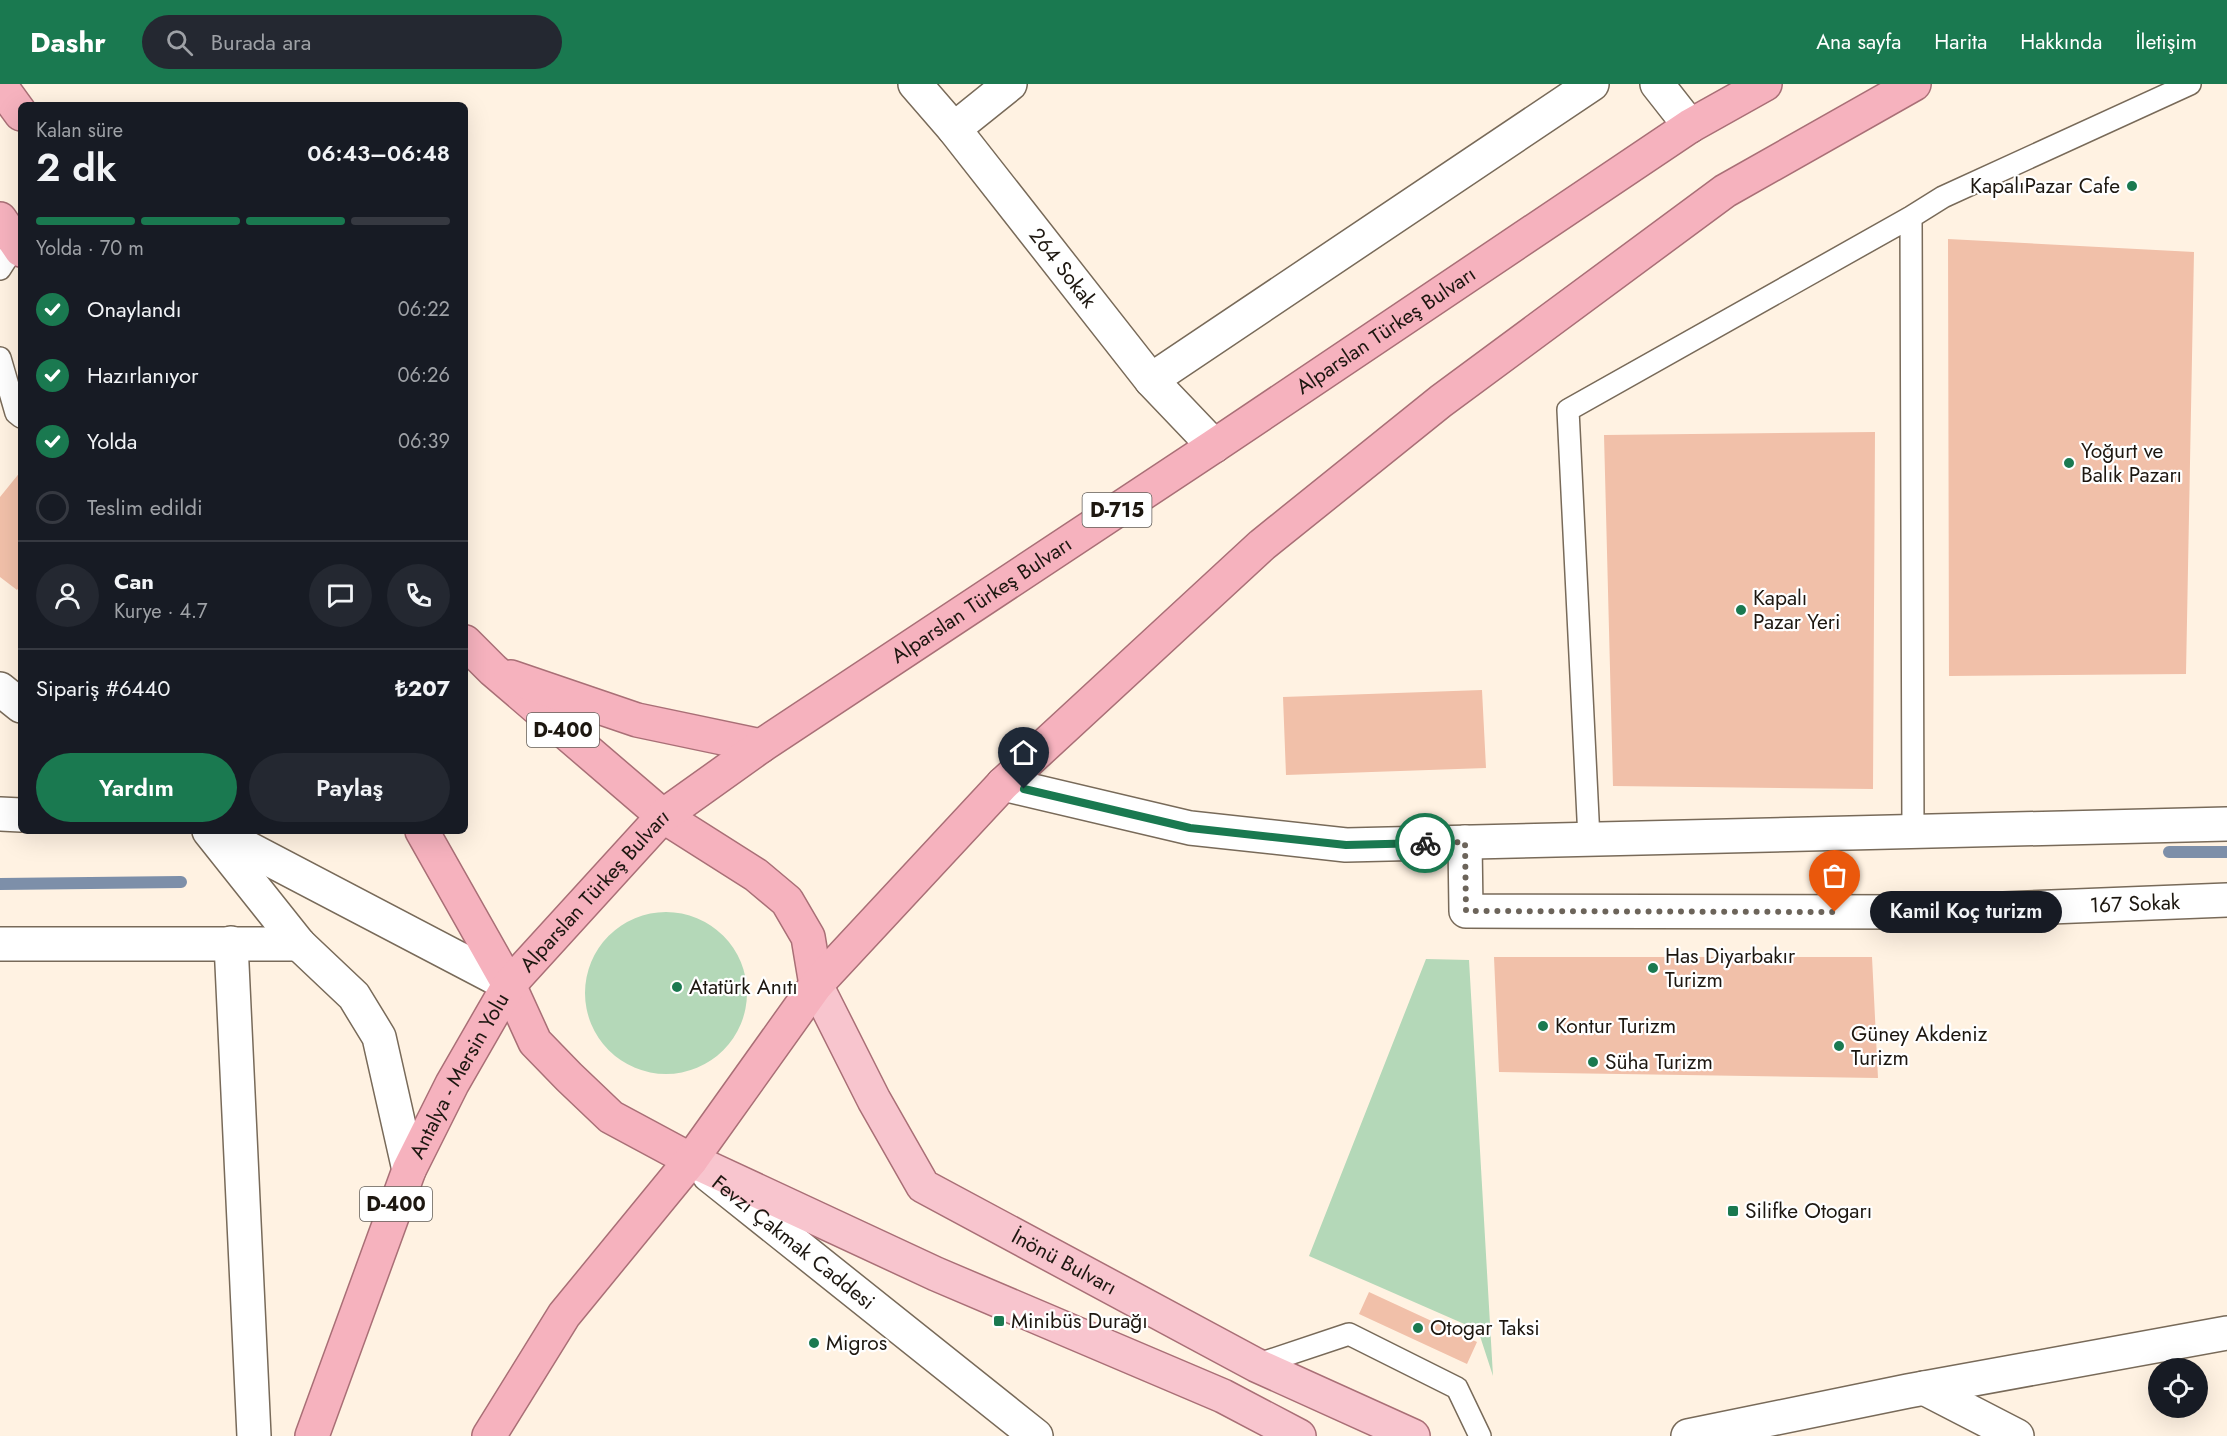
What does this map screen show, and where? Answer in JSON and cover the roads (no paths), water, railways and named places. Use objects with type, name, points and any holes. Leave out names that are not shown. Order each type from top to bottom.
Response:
[{"type":"highway","name":"Alparslan Türkeş Bulvarı","points":[[509,985],[663,816],[760,746],[1214,446],[1690,126],[1765,84]]},
{"type":"highway","points":[[489,1436],[564,1315],[691,1160],[816,985],[1003,784],[1263,546],[1441,400],[1725,191],[1914,84]]},
{"type":"highway","points":[[0,85],[18,110]]},
{"type":"highway","name":"D-400","points":[[468,645],[663,816]]},
{"type":"highway","points":[[494,670],[638,720],[760,746]]},
{"type":"highway","points":[[663,816],[756,875],[787,902],[808,937],[816,985]]},
{"type":"highway","name":"Antalya - Mersin Yolu","points":[[312,1436],[409,1170],[452,1084],[509,985],[424,834]]},
{"type":"highway","points":[[509,985],[535,1042],[569,1077],[611,1117],[691,1160]]},
{"type":"main road","name":"İnönü Bulvarı","points":[[816,985],[874,1100],[923,1186],[1256,1365],[1413,1436]]},
{"type":"main road","points":[[691,1160],[936,1274],[1223,1396],[1299,1436]]},
{"type":"street","name":"264 Sokak","points":[[915,84],[954,129],[1151,380],[1214,446]]},
{"type":"street","points":[[954,129],[1010,84]]},
{"type":"street","points":[[1151,380],[1592,84]]},
{"type":"street","points":[[1657,84],[1690,126]]},
{"type":"street","points":[[0,689],[18,704]]},
{"type":"street","points":[[1003,784],[1190,828],[1346,845],[2227,824]]},
{"type":"street","points":[[0,814],[18,816]]},
{"type":"street","points":[[211,834],[299,944],[354,996],[379,1036],[409,1170]]},
{"type":"street","points":[[222,834],[509,985]]},
{"type":"street","name":"167 Sokak","points":[[1465,842],[1466,911],[1928,912],[2227,900]]},
{"type":"street","points":[[231,943],[254,1436]]},
{"type":"street","points":[[0,944],[299,944]]},
{"type":"street","name":"Fevzi Çakmak Caddesi","points":[[691,1160],[1018,1430]]},
{"type":"street","points":[[1688,1436],[1924,1388],[2227,1333]]},
{"type":"street","points":[[1924,1388],[2017,1436]]},
{"type":"lane","points":[[1589,839],[1568,410],[1911,217],[1942,197],[2190,84]]},
{"type":"lane","points":[[1911,217],[1913,831]]},
{"type":"lane","points":[[0,358],[18,415]]},
{"type":"lane","points":[[1256,1365],[1349,1334],[1457,1388],[1480,1436]]},
{"type":"waterway","points":[[2169,852],[2227,852]]},
{"type":"waterway","points":[[0,884],[181,882]]},
{"type":"place","name":"KapalıPazar Cafe","points":[[2132,186]]},
{"type":"place","name":"Yoğurt ve Balık Pazarı","points":[[2069,463]]},
{"type":"place","name":"Kapalı Pazar Yeri","points":[[1741,610]]},
{"type":"place","name":"Kamil Koç turizm","points":[[1835,912]]},
{"type":"place","name":"Has Diyarbakır Turizm","points":[[1653,968]]},
{"type":"place","name":"Atatürk Anıtı","points":[[677,987]]},
{"type":"place","name":"Kontur Turizm","points":[[1543,1026]]},
{"type":"place","name":"Güney Akdeniz Turizm","points":[[1839,1046]]},
{"type":"place","name":"Süha Turizm","points":[[1593,1062]]},
{"type":"place","name":"Silifke Otogarı","points":[[1733,1211]]},
{"type":"place","name":"Minibüs Durağı","points":[[999,1321]]},
{"type":"place","name":"Otogar Taksi","points":[[1418,1328]]},
{"type":"place","name":"Migros","points":[[814,1343]]}]
